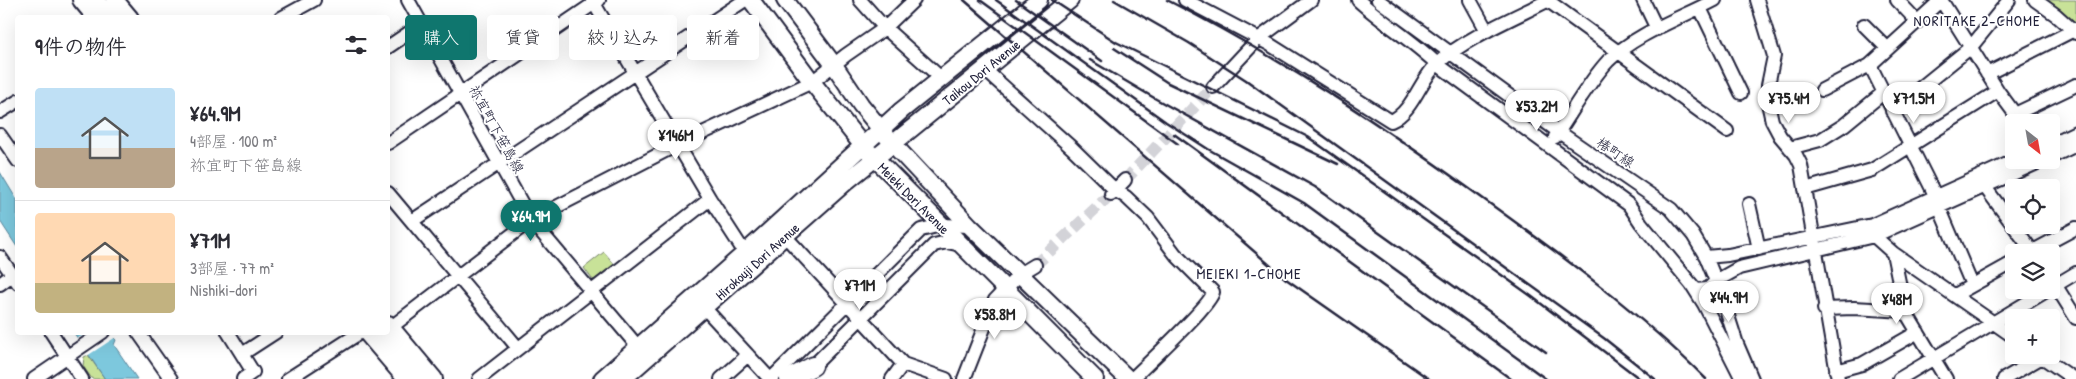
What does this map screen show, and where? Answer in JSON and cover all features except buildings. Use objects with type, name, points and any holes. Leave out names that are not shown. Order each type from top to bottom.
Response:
[{"type":"highway","points":[[94,0],[107,15]]},
{"type":"highway","points":[[105,0],[118,15]]},
{"type":"highway","points":[[390,335],[417,379]]},
{"type":"highway","points":[[789,379],[813,366]]},
{"type":"main road","points":[[81,0],[94,15]]},
{"type":"main road","points":[[115,0],[128,15]]},
{"type":"main road","name":"Meieki Dori Avenue","points":[[751,0],[812,82],[863,146],[1095,379]]},
{"type":"main road","name":"Meieki Dori Avenue","points":[[785,0],[892,143],[970,226],[1130,379]]},
{"type":"main road","name":"Taikou Dori Avenue","points":[[863,146],[880,129],[941,78],[1039,0]]},
{"type":"main road","name":"Taikou Dori Avenue","points":[[892,143],[1070,0]]},
{"type":"main road","name":"Hirokouji Dori Avenue","points":[[602,379],[643,352],[700,302],[785,236],[892,143]]},
{"type":"main road","name":"Hirokouji Dori Avenue","points":[[700,302],[745,253],[863,146]]},
{"type":"main road","points":[[390,332],[434,379]]},
{"type":"main road","points":[[369,335],[406,379]]},
{"type":"main road","name":"Hirokouji Dori Avenue","points":[[623,379],[643,352]]},
{"type":"street","points":[[286,15],[314,0]]},
{"type":"street","name":"祢宜町下笹島線","points":[[408,0],[417,15]]},
{"type":"street","points":[[412,221],[745,0]]},
{"type":"street","points":[[860,0],[885,28],[941,78]]},
{"type":"street","points":[[390,325],[531,220],[677,145],[812,82],[885,28],[914,0]]},
{"type":"street","points":[[1213,87],[1258,39],[1311,0]]},
{"type":"street","points":[[1358,0],[1378,18],[1415,43],[1437,64],[1624,201],[1696,290],[1703,290],[1712,286],[1716,281],[1739,268],[1872,225],[1937,201],[1985,187],[2024,169]]},
{"type":"street","name":"椿町線","points":[[1378,0],[1559,132],[1671,209],[1692,235],[1706,257],[1716,281],[1716,293],[1721,303],[1745,378]]},
{"type":"street","points":[[1470,0],[1488,32]]},
{"type":"street","points":[[1191,1],[1269,44],[1390,121],[1400,117],[1437,64],[1451,53],[1548,0],[1727,131]]},
{"type":"street","points":[[1643,0],[1657,29]]},
{"type":"street","points":[[1549,146],[1607,62],[1618,52],[1657,29],[1715,0]]},
{"type":"street","points":[[1757,0],[1774,56],[1768,85],[1768,103],[1772,121],[1780,136],[1801,165],[1824,309],[1837,375],[1862,364],[1918,332]]},
{"type":"street","points":[[1897,0],[1917,21]]},
{"type":"street","points":[[1822,90],[1870,65],[1941,0],[1998,91],[2015,114]]},
{"type":"street","points":[[1892,111],[1971,47],[2009,0]]},
{"type":"street","points":[[1987,74],[2075,31],[2036,0]]},
{"type":"street","points":[[390,142],[595,1],[677,145],[745,253]]},
{"type":"street","points":[[1700,8],[1741,93]]},
{"type":"street","points":[[1864,25],[1887,48]]},
{"type":"street","points":[[390,46],[405,36]]},
{"type":"street","name":"祢宜町下笹島線","points":[[442,60],[531,220],[643,352]]},
{"type":"street","points":[[1870,65],[1937,201],[1972,285]]},
{"type":"street","points":[[984,69],[1072,148],[1113,192],[1126,197],[1148,218],[1176,255],[1213,292],[1212,298],[1200,311],[1130,379]]},
{"type":"street","points":[[2025,114],[2076,85]]},
{"type":"street","points":[[1805,189],[1872,170],[1998,91]]},
{"type":"street","points":[[1790,148],[1820,140],[1844,125],[1883,93]]},
{"type":"street","points":[[0,112],[15,103]]},
{"type":"street","points":[[2060,140],[2076,132]]},
{"type":"street","points":[[0,136],[15,156]]},
{"type":"street","points":[[2060,152],[2076,145]]},
{"type":"street","points":[[1706,257],[1874,236],[2005,166]]},
{"type":"street","points":[[1113,192],[1125,180]]},
{"type":"street","points":[[1985,187],[2026,244]]},
{"type":"street","points":[[390,195],[518,348]]},
{"type":"street","points":[[478,379],[710,200]]},
{"type":"street","points":[[1749,204],[1759,249]]},
{"type":"street","points":[[700,302],[771,379],[921,230],[941,225],[970,226]]},
{"type":"street","points":[[2047,244],[2076,228]]},
{"type":"street","points":[[785,236],[903,364],[946,379]]},
{"type":"street","points":[[1874,236],[1893,253],[2005,330]]},
{"type":"street","points":[[800,379],[934,245],[947,242],[961,245]]},
{"type":"street","points":[[1893,253],[1905,311],[1946,379]]},
{"type":"street","points":[[1716,281],[1719,262],[1728,255]]},
{"type":"street","points":[[0,257],[15,279],[0,284]]},
{"type":"street","points":[[964,379],[995,300],[1020,274],[1035,265]]},
{"type":"street","points":[[1954,296],[2005,267]]},
{"type":"street","points":[[2060,281],[2076,273]]},
{"type":"street","points":[[1692,285],[1745,378]]},
{"type":"street","points":[[2060,296],[2076,318]]},
{"type":"street","points":[[1905,378],[2030,299]]},
{"type":"street","points":[[1824,309],[1854,308],[1905,311]]},
{"type":"street","points":[[53,335],[82,379]]},
{"type":"street","points":[[34,379],[99,335]]},
{"type":"street","points":[[140,335],[172,379]]},
{"type":"street","points":[[230,335],[254,372],[243,379]]},
{"type":"street","points":[[242,354],[271,335]]},
{"type":"street","points":[[288,379],[356,335]]},
{"type":"street","points":[[721,379],[748,355]]},
{"type":"street","points":[[892,379],[903,364]]},
{"type":"street","points":[[2004,379],[2027,364]]},
{"type":"street","points":[[2052,364],[2074,379]]},
{"type":"street","points":[[970,366],[976,379]]},
{"type":"green space","points":[[2047,0],[2076,0],[2076,23]]},
{"type":"green space","points":[[604,252],[616,266],[598,281],[592,279],[584,268]]},
{"type":"green space","points":[[88,355],[105,379],[92,379],[83,366],[84,357]]},
{"type":"water","points":[[0,172],[15,197],[15,244],[0,221]]},
{"type":"water","points":[[75,335],[111,335],[116,340],[114,345],[137,379],[105,379]]},
{"type":"pier","points":[[83,335],[115,335],[116,337],[87,356],[76,339]]},
{"type":"tunnel","points":[[1125,180],[1213,87]]},
{"type":"tunnel","points":[[1035,265],[1111,194]]},
{"type":"railway","points":[[964,0],[1286,279],[1429,379]]},
{"type":"railway","points":[[980,0],[1178,144]]},
{"type":"railway","points":[[996,0],[1166,122],[1208,149],[1304,203],[1546,379]]},
{"type":"railway","points":[[1016,0],[1102,61]]},
{"type":"railway","points":[[1052,0],[1116,42],[1308,137],[1531,296],[1640,379]]},
{"type":"railway","points":[[1114,0],[1189,43],[1246,80],[1605,339],[1655,379]]},
{"type":"railway","points":[[1167,0],[1292,70],[1372,121],[1450,175],[1546,244],[1601,287],[1655,331],[1706,379]]},
{"type":"railway","points":[[1114,48],[1168,83],[1338,164]]},
{"type":"railway","points":[[1090,60],[1156,99],[1315,187],[1546,352]]},
{"type":"railway","points":[[1174,134],[1511,379]]},
{"type":"district","name":"NORITAKE 2-CHOME","points":[[1977,20]]},
{"type":"district","name":"MEIEKI 1-CHOME","points":[[1249,273]]}]
